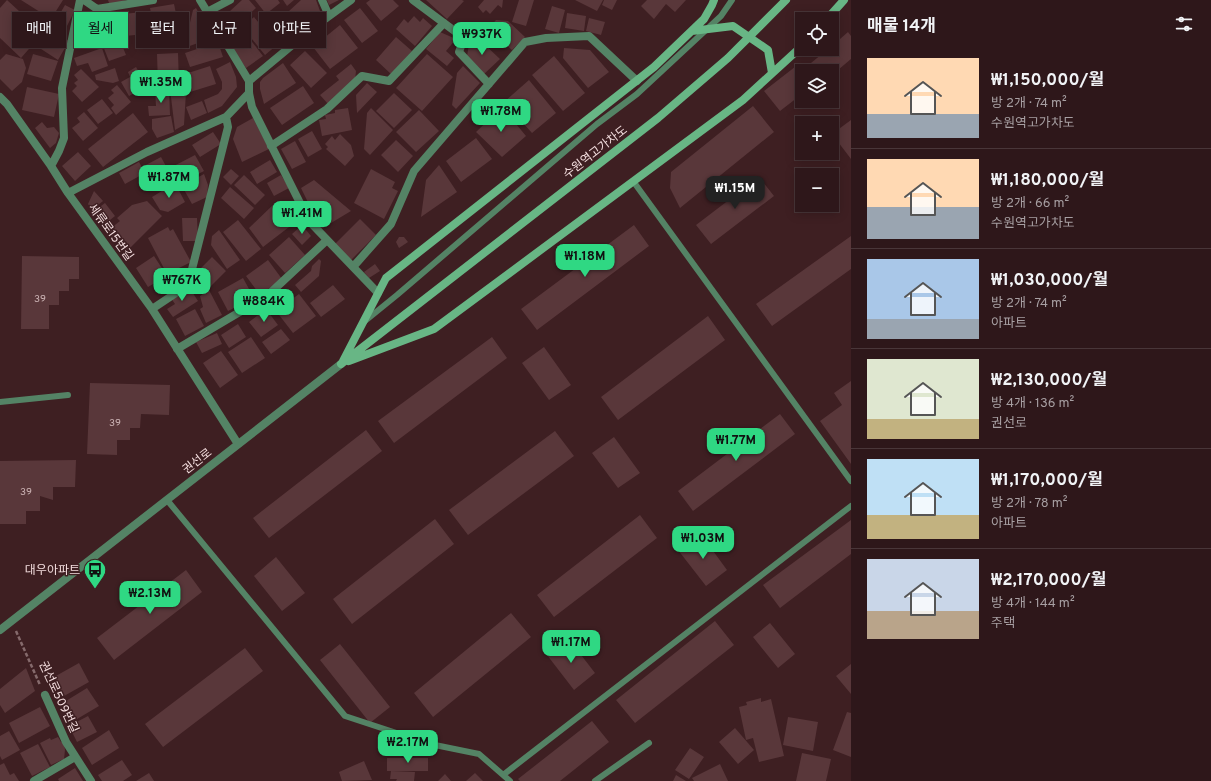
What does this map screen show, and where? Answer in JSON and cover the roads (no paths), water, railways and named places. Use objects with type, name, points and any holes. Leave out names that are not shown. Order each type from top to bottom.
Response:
[{"type":"main road","points":[[341,364],[386,278],[654,67],[704,19],[714,0]]},
{"type":"main road","name":"수원역고가차도","points":[[409,311],[658,118],[728,58],[786,0]]},
{"type":"main road","points":[[833,12],[844,0]]},
{"type":"main road","points":[[692,30],[733,26],[768,50],[772,74]]},
{"type":"main road","points":[[341,364],[434,329],[743,100],[795,53]]},
{"type":"main road","name":"권선로","points":[[341,364],[409,311]]},
{"type":"street","points":[[51,166],[64,138],[62,88],[80,0]]},
{"type":"street","points":[[84,0],[97,9],[153,0]]},
{"type":"street","points":[[200,0],[207,12],[230,0]]},
{"type":"street","points":[[322,0],[329,16]]},
{"type":"street","points":[[249,81],[314,27],[351,0]]},
{"type":"street","points":[[413,0],[464,38],[459,52],[489,84]]},
{"type":"street","points":[[271,146],[327,109],[362,76],[389,81],[444,23]]},
{"type":"street","points":[[353,267],[391,224],[414,171],[525,42],[546,38],[590,36],[637,81]]},
{"type":"street","points":[[229,48],[249,81],[249,92],[252,107],[309,221],[378,293]]},
{"type":"street","points":[[68,193],[147,152],[226,117],[249,92]]},
{"type":"street","name":"세류로15번길","points":[[0,97],[7,104],[51,166],[68,193],[152,309],[238,444]]},
{"type":"street","points":[[152,309],[188,285],[228,127],[226,117]]},
{"type":"street","points":[[177,350],[267,296],[328,240]]},
{"type":"street","name":"권선로","points":[[0,630],[341,364]]},
{"type":"street","name":"권선로509번길","points":[[45,695],[66,742],[91,781]]},
{"type":"street","points":[[34,781],[75,756]]},
{"type":"lane","points":[[362,323],[397,295],[597,124],[637,94],[721,16],[732,0]]},
{"type":"lane","points":[[634,181],[851,481]]},
{"type":"lane","points":[[0,402],[68,395]]},
{"type":"lane","points":[[167,500],[345,716],[430,744],[479,754],[510,781]]},
{"type":"lane","points":[[503,775],[851,506]]},
{"type":"lane","points":[[595,781],[649,742]]},
{"type":"place","name":"대우아파트","points":[[95,590]]}]
